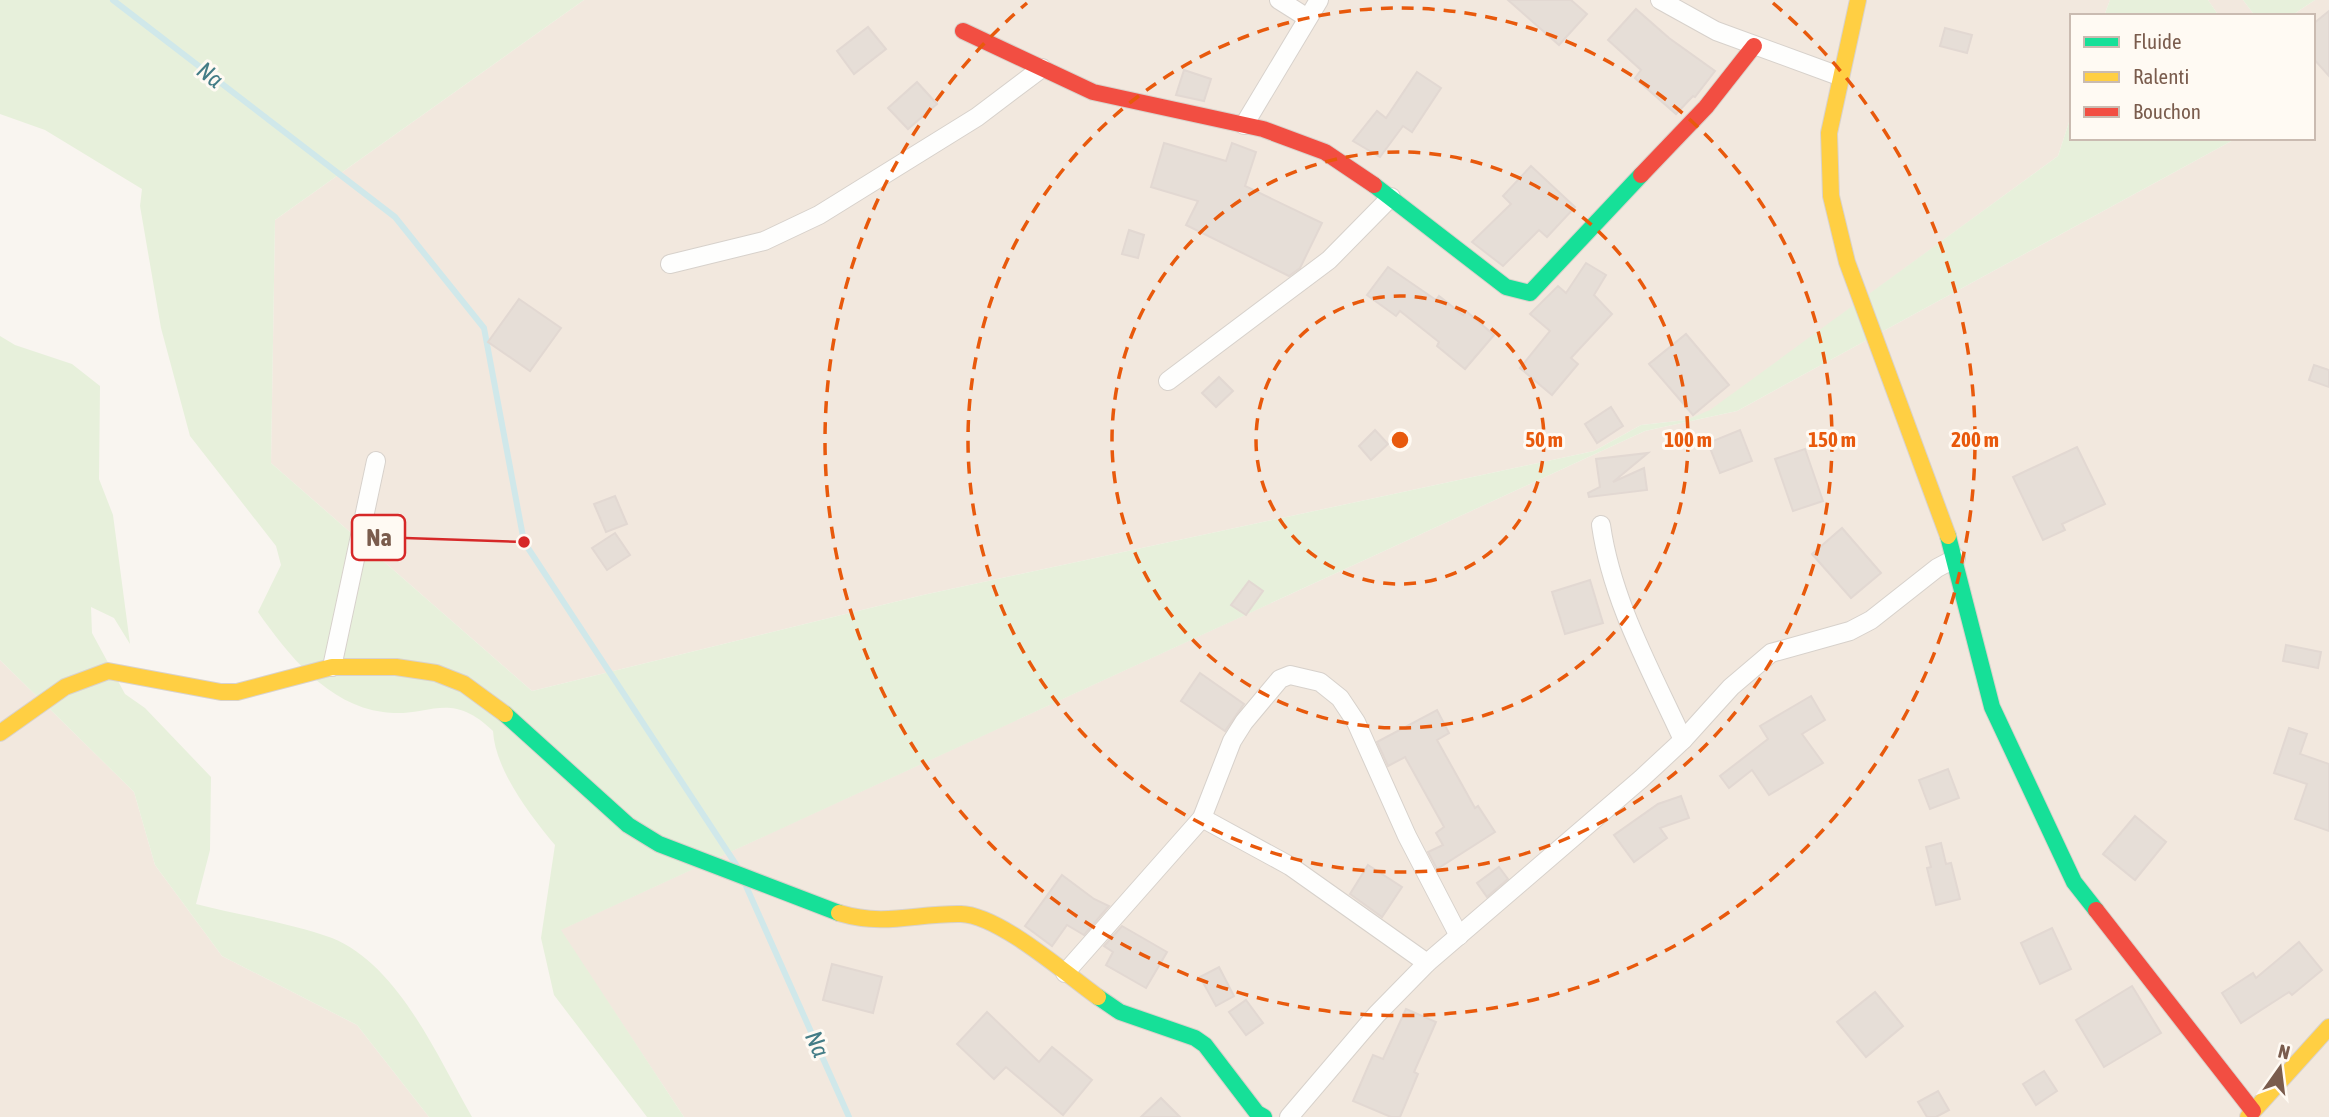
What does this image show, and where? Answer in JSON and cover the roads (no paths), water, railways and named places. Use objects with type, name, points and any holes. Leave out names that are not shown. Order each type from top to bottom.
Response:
[{"type":"street","points":[[1279,0],[1306,17]]},
{"type":"street","points":[[1244,125],[1306,17],[1319,0]]},
{"type":"street","points":[[1660,0],[1716,31],[1839,76]]},
{"type":"street","points":[[1858,0],[1839,76],[1828,172],[1835,219],[1847,262],[1956,558],[1992,707],[2074,882],[2250,1114],[2329,1027]]},
{"type":"street","points":[[962,31],[1093,92],[1119,100],[1244,125],[1293,138],[1325,152],[1391,197],[1506,287],[1516,292],[1530,293],[1706,107],[1754,46]]},
{"type":"street","points":[[670,264],[764,241],[819,215],[977,117],[1042,68]]},
{"type":"street","points":[[1168,381],[1329,260],[1391,197]]},
{"type":"street","points":[[332,667],[376,461]]},
{"type":"street","points":[[1601,525],[1606,565],[1617,598],[1683,740]]},
{"type":"street","points":[[1289,1117],[1377,1013],[1427,963],[1683,740],[1731,687],[1771,653],[1850,631],[1871,620],[1937,568],[1956,558]]},
{"type":"street","points":[[0,733],[90,674],[108,671],[221,692],[237,692],[332,667],[396,667],[436,673],[464,684],[506,715],[628,825],[659,844],[696,861],[816,906],[864,920],[886,921],[963,915],[993,922],[1120,1012],[1195,1038],[1205,1045],[1257,1113],[1264,1117]]},
{"type":"street","points":[[1065,973],[1202,818],[1232,741],[1280,679],[1297,676],[1320,682],[1340,698],[1356,722],[1407,836],[1459,936]]},
{"type":"street","points":[[1202,818],[1290,866],[1427,963]]},
{"type":"waterway","name":"Na","points":[[113,0],[395,217],[484,328],[524,542],[737,866]]},
{"type":"waterway","name":"Na","points":[[746,886],[849,1117]]},
{"type":"place","name":"Na","points":[[524,542]]}]
